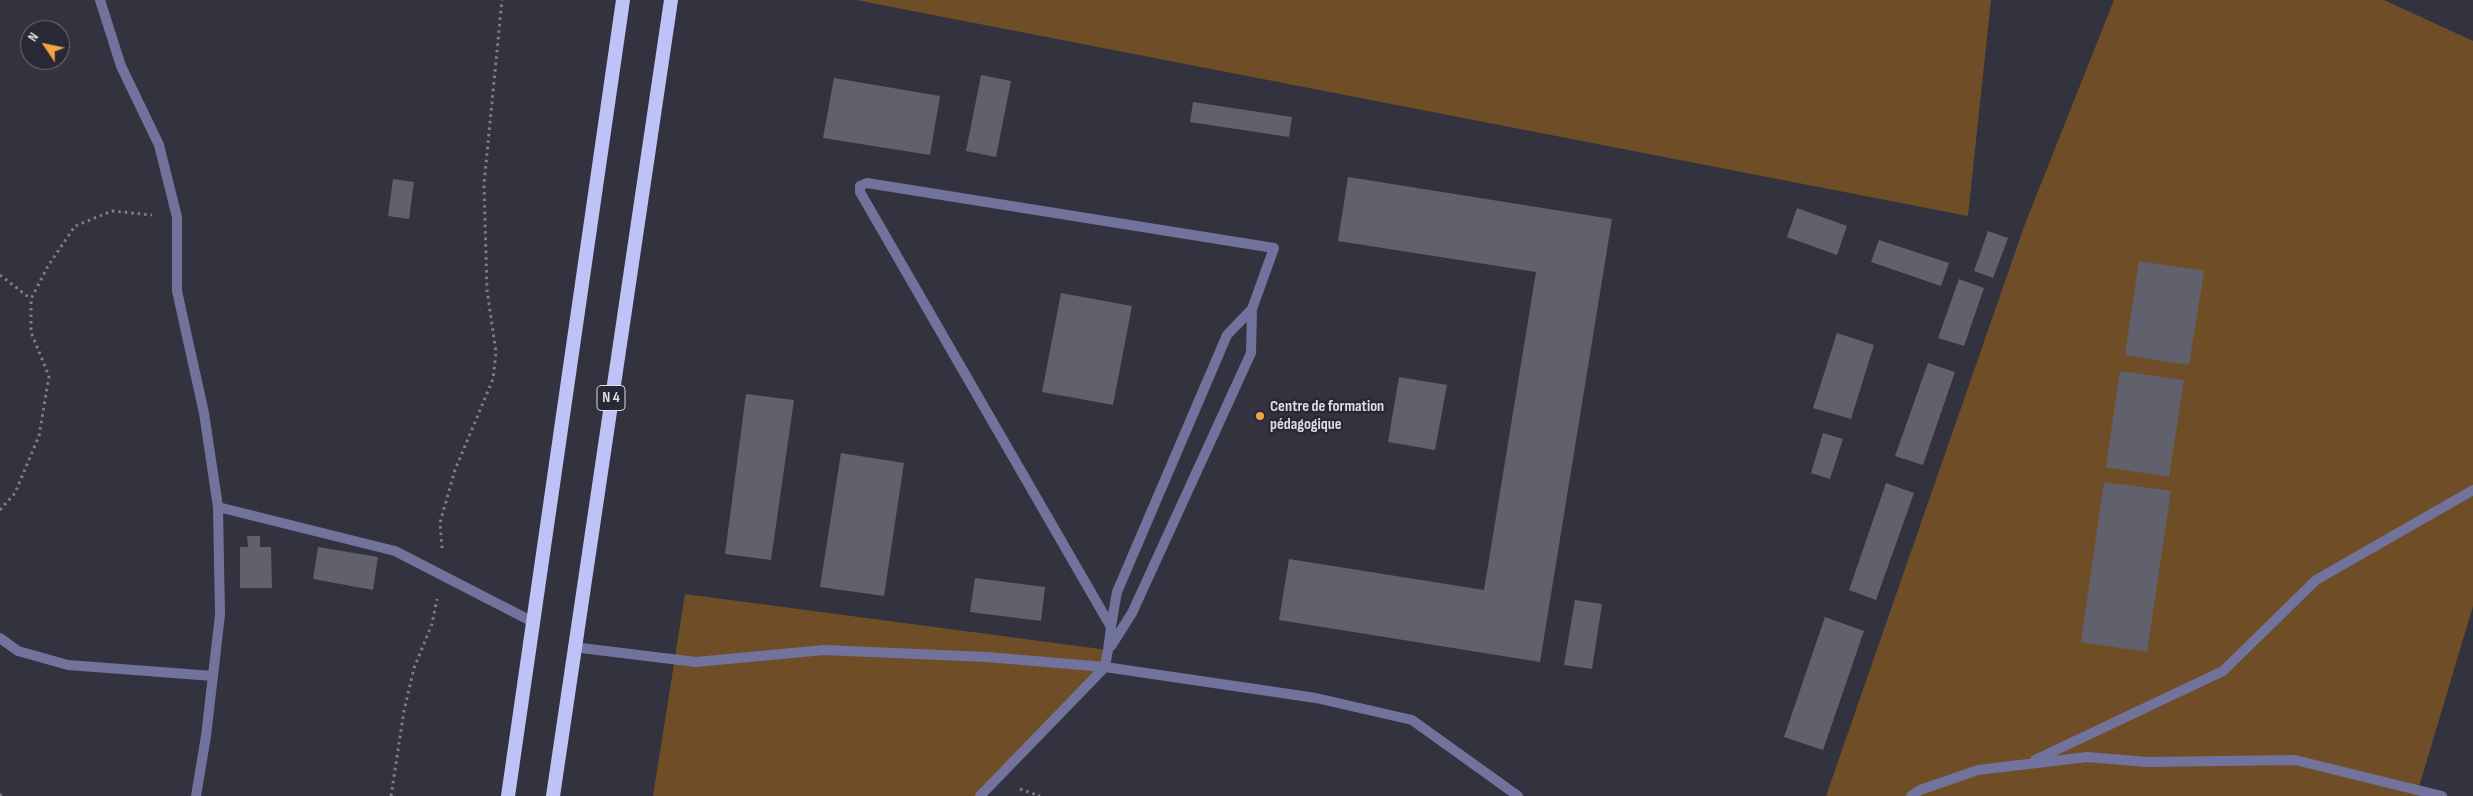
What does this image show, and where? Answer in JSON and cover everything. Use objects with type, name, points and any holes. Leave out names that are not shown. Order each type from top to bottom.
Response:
[{"type":"highway","points":[[508,796],[623,0]]},
{"type":"highway","name":"N 4","points":[[553,796],[573,647],[671,0]]},
{"type":"street","points":[[100,0],[121,66],[159,145],[176,217],[177,291],[204,413],[218,507],[220,615],[206,736],[196,796]]},
{"type":"street","points":[[1108,650],[1132,613],[1251,353],[1252,309],[1274,248],[867,183],[860,186],[860,192],[1112,627]]},
{"type":"street","points":[[980,796],[1105,667],[1117,592],[1227,335],[1252,309]]},
{"type":"street","points":[[2026,764],[2223,671],[2316,580],[2473,490]]},
{"type":"street","points":[[218,507],[395,551],[533,622]]},
{"type":"street","points":[[0,638],[18,651],[68,665],[213,676]]},
{"type":"street","points":[[573,647],[696,662],[824,650],[987,657],[1105,667],[1316,698],[1412,720],[1518,796]]},
{"type":"street","points":[[1911,796],[1920,790],[1978,770],[2087,757],[2148,762],[2296,760],[2442,796]]},
{"type":"path","points":[[391,796],[404,711],[414,668],[432,624],[442,575],[443,550],[440,523],[455,470],[493,379],[496,352],[487,290],[484,184],[502,0]]},
{"type":"path","points":[[0,510],[15,493],[39,436],[49,376],[31,332],[30,299],[48,266],[75,226],[112,211],[176,217]]},
{"type":"path","points":[[0,275],[30,299]]},
{"type":"shaded area","points":[[856,0],[1991,0],[1968,216]]},
{"type":"shaded area","points":[[2114,0],[2384,0],[2473,41],[2473,606],[2418,790],[2442,796],[1826,796],[2025,224]]},
{"type":"shaded area","points":[[685,594],[1108,650],[1105,667],[980,796],[653,796]]},
{"type":"building","points":[[981,75],[1011,81],[996,157],[966,151]]},
{"type":"building","points":[[834,78],[940,96],[930,155],[823,138]]},
{"type":"building","points":[[1193,102],[1292,117],[1289,137],[1190,122]]},
{"type":"building","points":[[1348,177],[1612,219],[1540,662],[1279,620],[1289,559],[1484,590],[1536,272],[1338,241]]},
{"type":"building","points":[[393,179],[414,182],[409,219],[388,216]]},
{"type":"building","points":[[1797,208],[1847,226],[1837,255],[1787,237]]},
{"type":"building","points":[[1988,231],[2008,238],[1993,278],[1974,271]]},
{"type":"building","points":[[1879,240],[1949,263],[1941,286],[1871,262]]},
{"type":"building","points":[[2139,261],[2204,271],[2189,365],[2125,355]]},
{"type":"building","points":[[1959,279],[1984,288],[1964,346],[1938,338]]},
{"type":"building","points":[[1061,293],[1132,306],[1113,405],[1042,392]]},
{"type":"building","points":[[1837,333],[1874,345],[1851,419],[1813,408]]},
{"type":"building","points":[[1928,363],[1955,372],[1923,465],[1895,456]]},
{"type":"building","points":[[2120,371],[2184,380],[2169,477],[2106,467]]},
{"type":"building","points":[[1399,377],[1447,385],[1435,450],[1388,442]]},
{"type":"building","points":[[746,394],[794,400],[771,560],[725,554]]},
{"type":"building","points":[[1823,433],[1843,439],[1830,479],[1811,473]]},
{"type":"building","points":[[841,453],[904,463],[884,596],[820,587]]},
{"type":"building","points":[[2104,482],[2171,491],[2147,652],[2081,642]]},
{"type":"building","points":[[1886,483],[1914,493],[1876,600],[1849,590]]},
{"type":"building","points":[[247,536],[260,536],[260,547],[271,547],[272,588],[240,588],[240,547],[248,547]]},
{"type":"building","points":[[318,547],[378,557],[373,590],[313,579]]},
{"type":"building","points":[[975,578],[1045,587],[1041,621],[970,612]]},
{"type":"building","points":[[1575,600],[1602,604],[1592,669],[1564,665]]},
{"type":"building","points":[[1825,617],[1864,631],[1823,750],[1784,737]]},
{"type":"place","name":"Centre de formation pédagogique","points":[[1260,416]]}]
